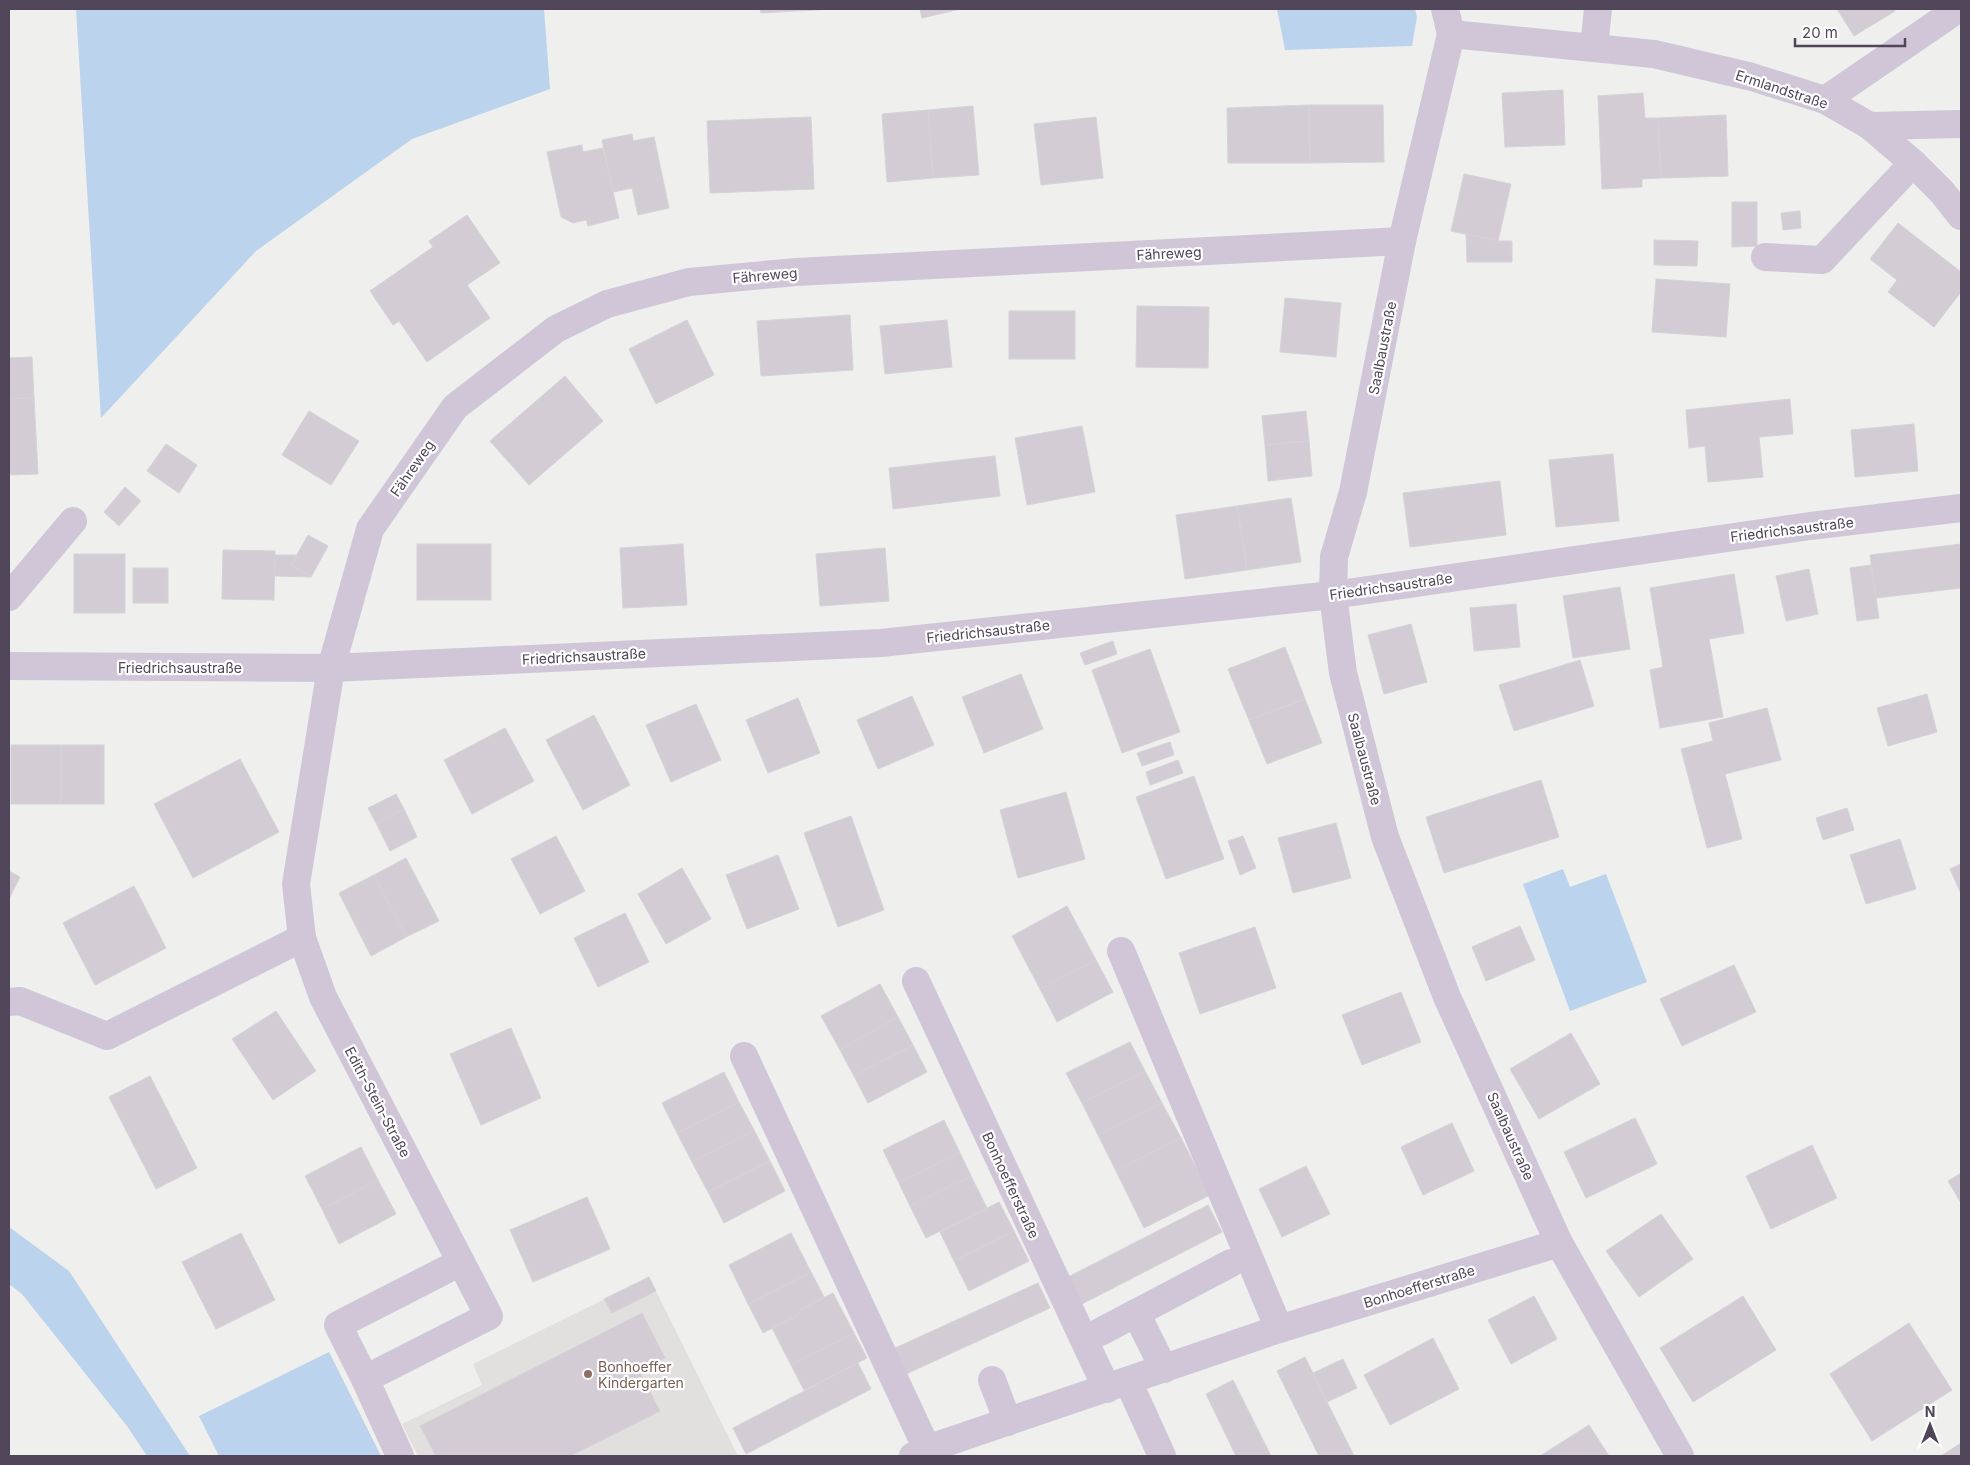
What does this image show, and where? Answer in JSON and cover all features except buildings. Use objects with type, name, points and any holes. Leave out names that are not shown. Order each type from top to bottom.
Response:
[{"type":"street","points":[[1594,48],[1598,9]]},
{"type":"street","points":[[1825,100],[1958,9]]},
{"type":"street","name":"Ermlandstraße","points":[[1448,21],[1594,48],[1654,54],[1752,77],[1825,100],[1870,126],[1913,163],[1942,192],[1961,216]]},
{"type":"street","name":"Saalbaustraße","points":[[1448,21],[1402,241],[1354,492],[1334,557],[1333,595],[1342,673],[1385,837],[1447,996],[1559,1243],[1680,1456]]},
{"type":"street","points":[[1870,126],[1961,124]]},
{"type":"street","points":[[1765,257],[1822,260],[1913,163]]},
{"type":"street","name":"Fähreweg","points":[[331,668],[370,529],[455,407],[556,329],[607,304],[689,282],[796,272],[1402,241]]},
{"type":"street","name":"Friedrichsaustraße","points":[[9,666],[331,668],[881,643],[1333,595],[1810,526],[1961,508]]},
{"type":"street","points":[[9,597],[73,521]]},
{"type":"street","name":"Edith-Stein-Straße","points":[[331,668],[296,884],[302,938],[323,996],[489,1316],[365,1379]]},
{"type":"street","points":[[14,1002],[107,1036],[302,938]]},
{"type":"street","points":[[1121,951],[1279,1329]]},
{"type":"street","name":"Bonhoefferstraße","points":[[916,981],[1117,1385]]},
{"type":"street","name":"Bonhoefferstraße","points":[[744,1056],[920,1453],[1279,1329],[1559,1243]]},
{"type":"street","points":[[400,1456],[338,1325],[461,1262]]},
{"type":"street","points":[[1100,1332],[1223,1270]]},
{"type":"street","points":[[1136,1313],[1164,1369]]},
{"type":"street","points":[[992,1380],[1008,1422]]},
{"type":"street","points":[[1117,1385],[1162,1456]]},
{"type":"shaded area","points":[[76,9],[544,9],[550,89],[412,139],[256,251],[101,418]]},
{"type":"shaded area","points":[[1277,9],[1415,9],[1417,17],[1412,46],[1285,50]]},
{"type":"shaded area","points":[[1563,869],[1570,887],[1606,874],[1647,982],[1570,1011],[1523,884]]},
{"type":"shaded area","points":[[9,1227],[69,1271],[190,1456],[147,1456],[127,1426],[22,1294],[9,1284]]},
{"type":"shaded area","name":"Bonhoeffer Kindergarten","points":[[649,1277],[738,1456],[418,1456],[402,1424],[482,1385],[473,1364]]},
{"type":"shaded area","points":[[329,1352],[381,1456],[219,1456],[199,1416]]},
{"type":"place","name":"Bonhoeffer Kindergarten","points":[[588,1374]]}]
